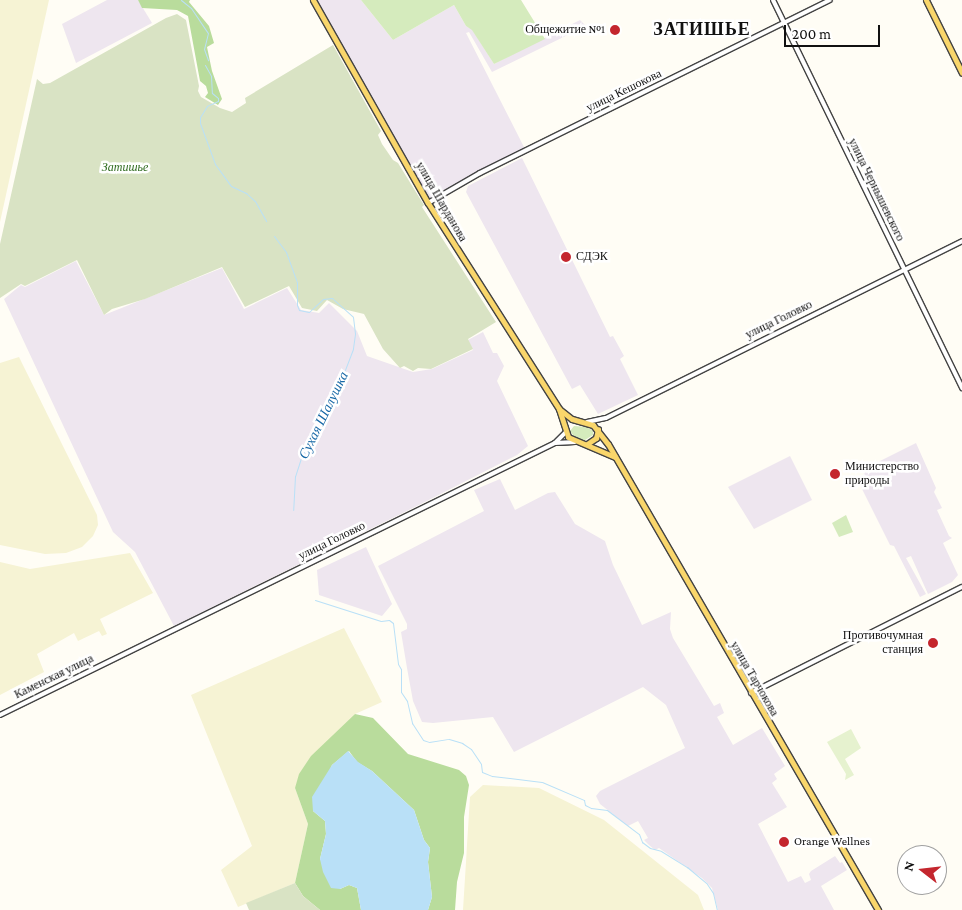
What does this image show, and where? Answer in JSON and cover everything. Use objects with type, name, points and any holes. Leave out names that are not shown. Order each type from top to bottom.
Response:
[{"type":"main road","name":"улица Шарданова","points":[[314,0],[428,202],[559,409]]},
{"type":"main road","points":[[926,0],[962,73]]},
{"type":"main road","points":[[559,409],[577,421],[587,422],[597,429],[596,438],[586,444]]},
{"type":"main road","points":[[559,409],[568,438],[616,457]]},
{"type":"main road","points":[[566,430],[570,424],[577,421]]},
{"type":"main road","name":"улица Тарчокова","points":[[597,429],[616,457],[878,910]]},
{"type":"street","name":"улица Чернышевского","points":[[773,0],[962,388]]},
{"type":"street","name":"улица Кешокова","points":[[428,202],[480,173],[830,0]]},
{"type":"street","name":"улица Головко","points":[[606,418],[962,241]]},
{"type":"street","points":[[587,422],[606,418]]},
{"type":"street","points":[[597,429],[606,418]]},
{"type":"street","points":[[555,443],[566,430]]},
{"type":"street","points":[[555,443],[575,442]]},
{"type":"street","name":"улица Головко","points":[[118,657],[555,443]]},
{"type":"street","points":[[751,693],[962,587]]},
{"type":"street","name":"Каменская улица","points":[[0,715],[118,657]]},
{"type":"shaded area","points":[[0,0],[49,0],[0,222]]},
{"type":"shaded area","points":[[107,0],[138,0],[152,23],[76,63],[62,24]]},
{"type":"shaded area","points":[[313,0],[361,0],[393,40],[454,5],[466,26],[472,29],[494,64],[580,20],[586,26],[492,72],[469,32],[466,33],[526,151],[428,203]]},
{"type":"shaded area","points":[[522,158],[610,337],[613,336],[624,356],[620,359],[638,395],[598,414],[580,385],[572,389],[466,192],[468,186]]},
{"type":"shaded area","points":[[76,261],[104,315],[222,268],[244,309],[287,288],[301,310],[319,313],[329,303],[357,331],[367,356],[413,372],[432,369],[473,350],[468,340],[483,332],[493,353],[497,353],[504,366],[497,381],[528,446],[517,455],[417,506],[174,626],[135,552],[113,532],[4,299],[21,285],[25,287]]},
{"type":"shaded area","points":[[19,357],[97,515],[98,525],[93,536],[82,547],[66,553],[45,554],[0,545],[0,363]]},
{"type":"shaded area","points":[[916,443],[936,488],[934,492],[942,508],[937,510],[949,536],[952,538],[943,543],[958,575],[952,582],[928,594],[911,556],[906,558],[926,594],[920,597],[894,546],[890,545],[858,481],[870,466]]},
{"type":"shaded area","points":[[790,456],[812,500],[754,529],[728,487]]},
{"type":"shaded area","points":[[500,479],[515,510],[548,493],[555,492],[575,524],[605,541],[613,565],[642,625],[671,612],[670,629],[673,638],[714,706],[720,703],[724,713],[717,717],[733,745],[762,728],[785,766],[774,774],[777,779],[772,783],[787,807],[758,824],[788,882],[801,876],[805,883],[811,880],[809,874],[811,871],[835,856],[840,863],[842,862],[847,870],[821,886],[834,910],[718,910],[712,888],[702,878],[659,848],[655,850],[649,845],[644,840],[648,838],[638,821],[628,826],[600,804],[596,796],[600,791],[685,748],[666,705],[643,687],[514,752],[493,717],[433,723],[422,722],[413,701],[401,632],[407,629],[407,624],[378,566],[484,511],[474,490]]},
{"type":"shaded area","points":[[366,547],[392,604],[382,616],[319,595],[317,570]]},
{"type":"shaded area","points":[[130,553],[153,593],[100,619],[107,634],[102,636],[99,631],[78,641],[74,633],[37,654],[44,672],[0,695],[0,562],[30,569]]},
{"type":"shaded area","points":[[344,628],[382,702],[355,714],[295,788],[308,824],[295,883],[238,907],[221,870],[252,846],[191,695]]},
{"type":"shaded area","points":[[483,785],[539,788],[604,820],[698,895],[704,910],[463,910],[470,797]]},
{"type":"green space","points":[[138,0],[190,0],[189,2],[209,26],[214,43],[207,47],[212,71],[222,99],[218,105],[205,97],[208,93],[206,86],[200,81],[188,16],[177,10],[142,8]]},
{"type":"green space","points":[[361,0],[521,0],[545,39],[494,64],[472,30],[466,26],[454,5],[393,40]]},
{"type":"green space","name":"Затишье","points":[[177,14],[186,20],[199,86],[198,91],[201,97],[220,108],[232,112],[246,103],[245,98],[333,45],[381,131],[378,135],[382,144],[393,160],[398,163],[424,205],[422,207],[496,322],[468,339],[473,349],[431,369],[418,368],[413,371],[404,366],[400,368],[383,349],[364,314],[343,309],[327,300],[317,311],[302,308],[289,286],[245,307],[222,267],[145,299],[112,309],[104,315],[77,260],[25,286],[21,284],[0,298],[0,244],[37,79],[43,84],[50,83],[166,18]]},
{"type":"green space","points":[[574,426],[587,427],[593,431],[593,435],[585,440],[575,438],[570,431]]},
{"type":"green space","points":[[846,515],[853,532],[839,537],[832,523]]},
{"type":"green space","points":[[355,714],[373,718],[408,754],[459,770],[466,776],[469,785],[464,817],[464,853],[457,882],[455,910],[428,910],[432,897],[428,862],[430,848],[424,840],[414,810],[372,771],[357,762],[349,751],[332,765],[313,811],[325,821],[326,834],[320,859],[340,889],[349,885],[357,888],[361,910],[320,910],[303,896],[295,883],[308,824],[295,788],[299,774],[311,756]]},
{"type":"green space","points":[[851,729],[861,748],[845,759],[854,775],[845,780],[846,774],[827,742]]},
{"type":"green space","points":[[295,883],[303,896],[320,910],[249,910],[246,903]]},
{"type":"water","points":[[348,751],[358,762],[372,771],[414,810],[424,840],[430,848],[428,862],[432,897],[428,910],[361,910],[357,888],[349,885],[340,889],[331,888],[323,872],[320,859],[326,834],[325,821],[313,811],[312,797],[332,765]]},
{"type":"waterway","name":"Сухая Шалушка","points":[[181,0],[191,8],[208,33],[204,49],[208,60]]},
{"type":"waterway","name":"Сухая Шалушка","points":[[205,65],[211,76],[212,93],[218,98],[218,101],[207,106],[200,117],[200,123],[215,164],[231,186],[246,193],[255,201],[266,221]]},
{"type":"waterway","name":"Сухая Шалушка","points":[[274,236],[286,252],[297,282],[297,305],[299,310],[309,312],[323,299],[332,298],[353,317],[355,334],[353,349],[342,378],[301,458],[295,476],[293,510]]},
{"type":"waterway","name":"Сухая Шалушка","points":[[315,600],[381,621],[389,620],[393,623],[398,664],[401,669],[401,692],[407,701],[412,723],[423,740],[429,742],[449,739],[462,743],[471,749],[481,764],[482,772],[492,776],[542,782],[584,800],[585,805],[591,808],[607,810],[639,834],[642,842],[650,848],[661,851],[687,867],[707,884],[713,893],[717,910]]},
{"type":"place","name":"Общежитие №1","points":[[615,30]]},
{"type":"place","name":"СДЭК","points":[[566,257]]},
{"type":"place","name":"Министерство природы","points":[[835,474]]},
{"type":"place","name":"Противочумная станция","points":[[933,643]]},
{"type":"place","name":"Orange Wellnes","points":[[784,842]]},
{"type":"district","name":"ЗАТИШЬЕ","points":[[702,29]]}]
